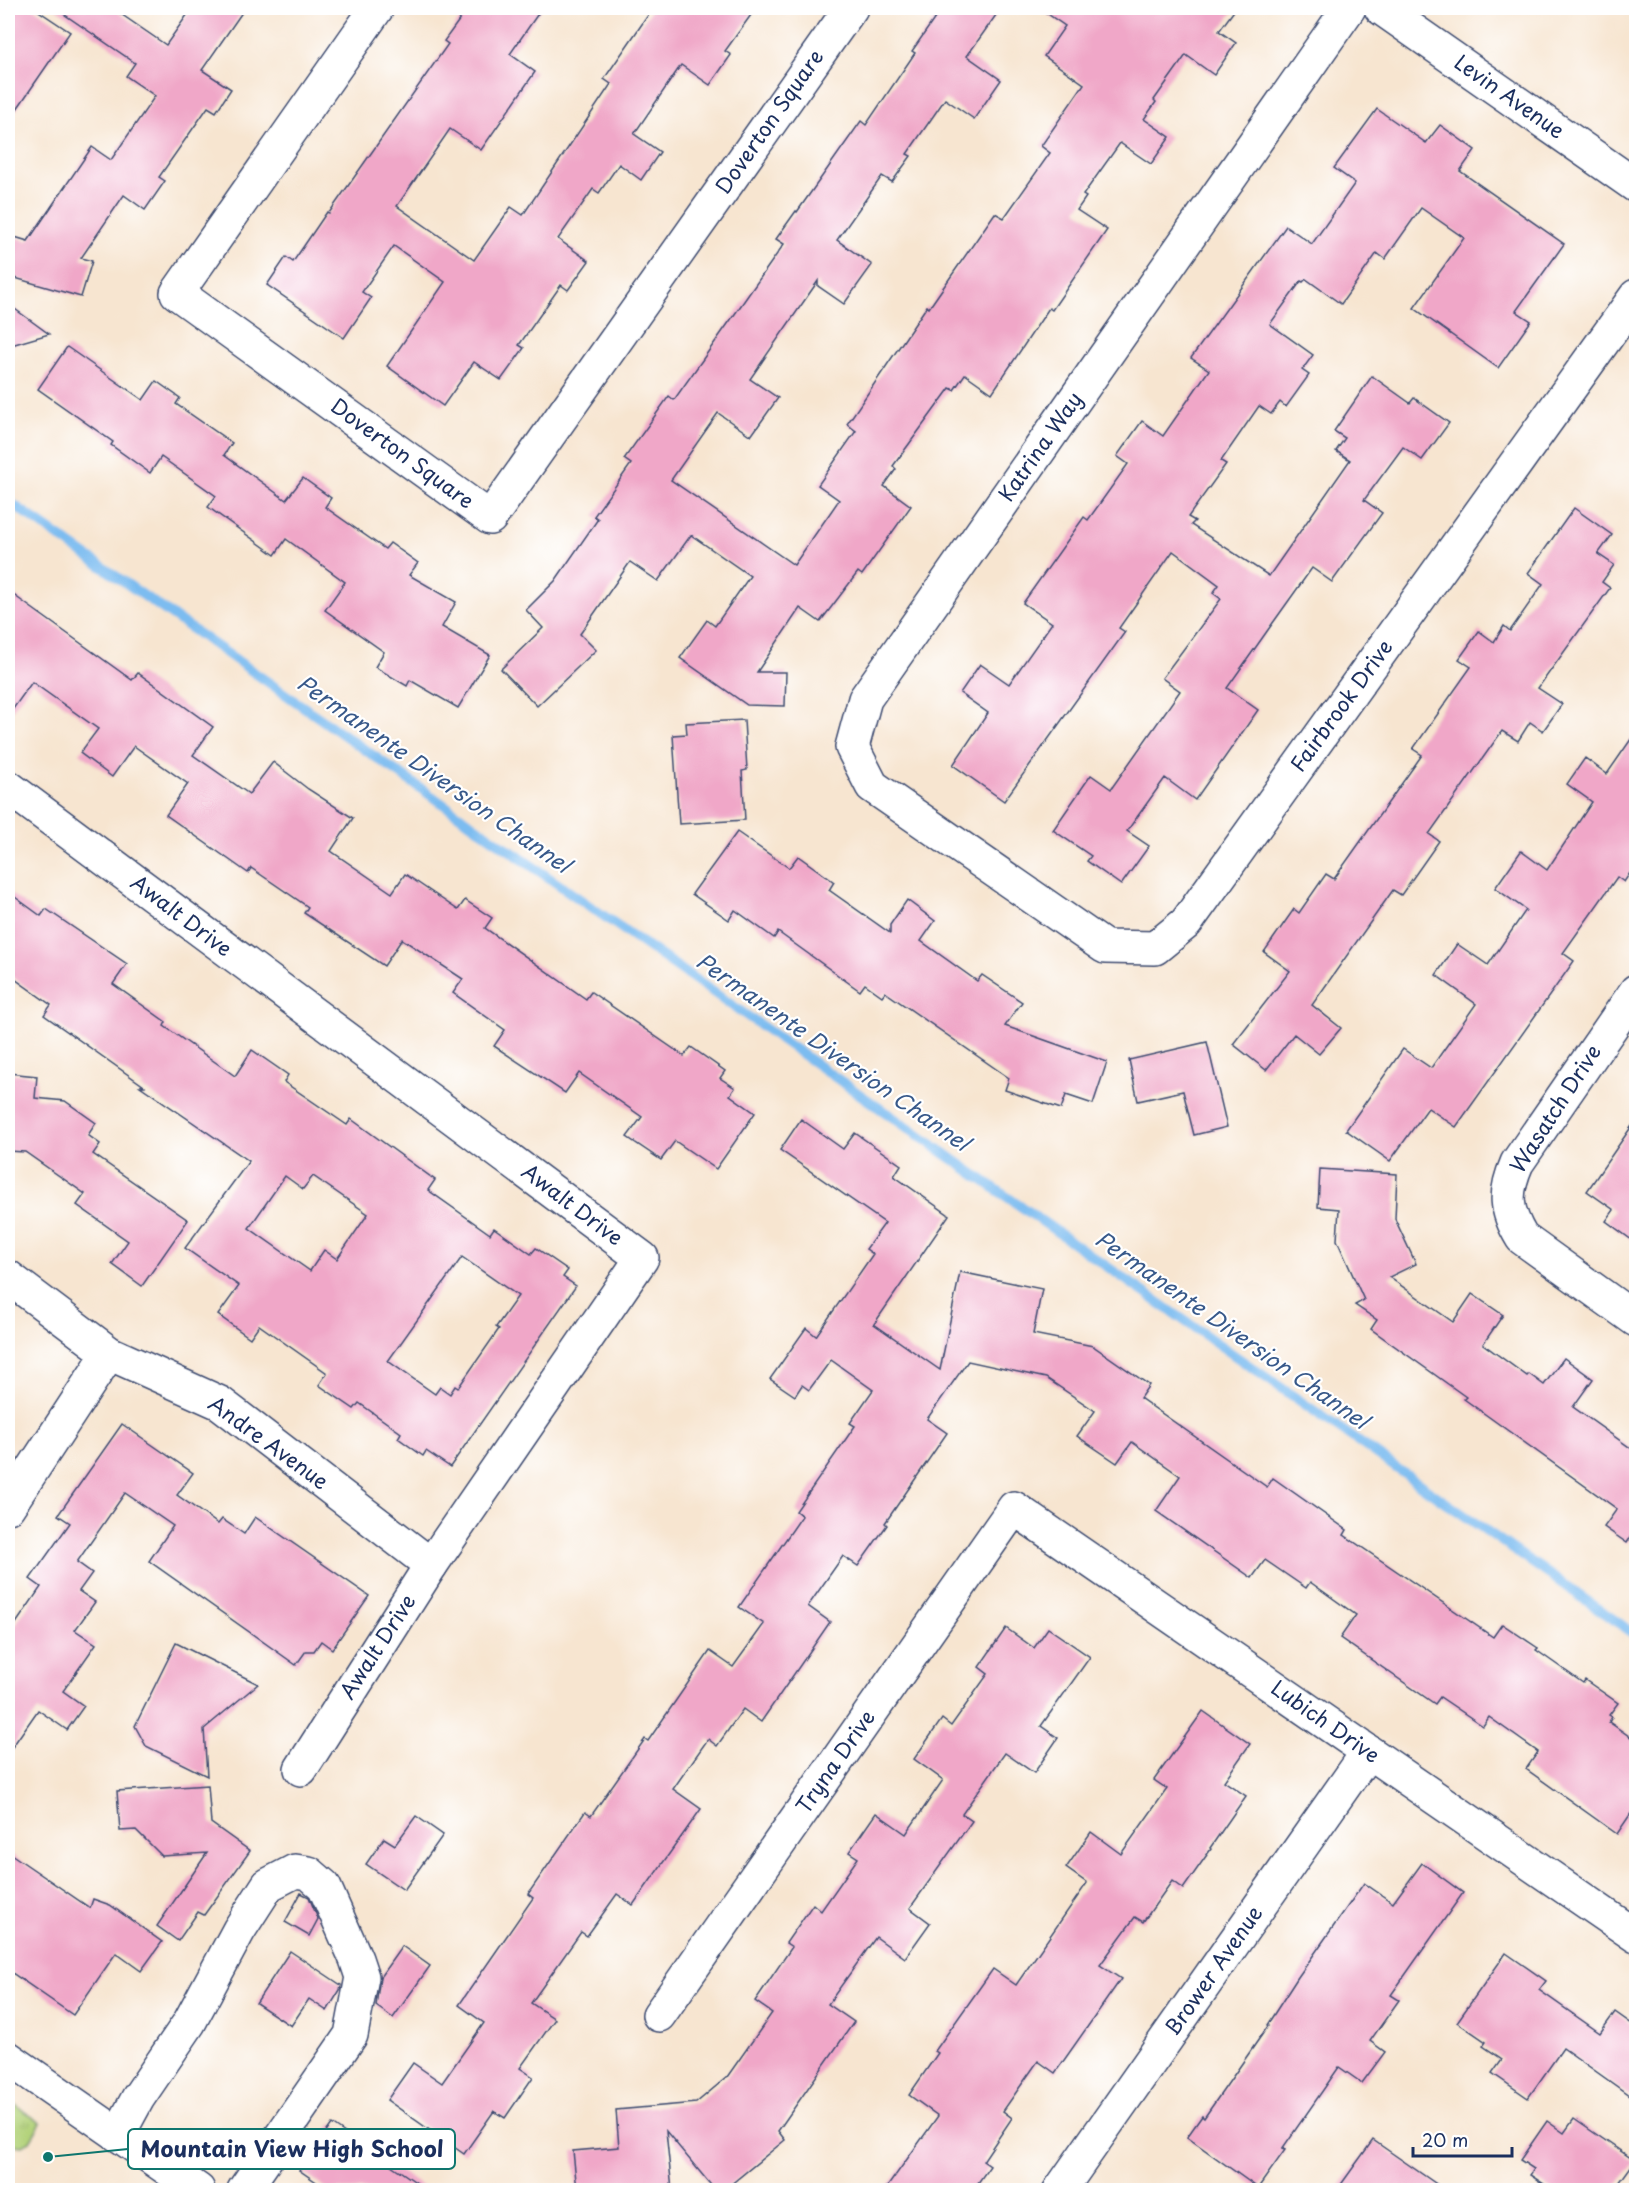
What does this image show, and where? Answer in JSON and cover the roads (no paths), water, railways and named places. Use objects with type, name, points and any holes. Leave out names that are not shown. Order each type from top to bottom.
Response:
[{"type":"street","name":"Doverton Square","points":[[377,8],[177,293],[490,518],[851,8]]},
{"type":"street","name":"Katrina Way","points":[[983,863],[872,786],[852,747],[866,699],[1349,8]]},
{"type":"street","name":"Levin Avenue","points":[[1381,8],[1636,186]]},
{"type":"street","name":"Fairbrook Drive","points":[[983,863],[1105,947],[1155,948],[1186,923],[1636,296]]},
{"type":"street","name":"Awalt Drive","points":[[8,787],[642,1258],[430,1565],[301,1768]]},
{"type":"street","name":"Wasatch Drive","points":[[1636,991],[1517,1163],[1509,1181],[1507,1200],[1512,1221],[1522,1238],[1636,1320]]},
{"type":"street","name":"Andre Avenue","points":[[8,1277],[109,1353],[220,1403],[430,1565]]},
{"type":"street","points":[[8,1507],[109,1353]]},
{"type":"street","name":"Lubich Drive","points":[[1014,1508],[1636,1936]]},
{"type":"street","name":"Tryna Drive","points":[[659,2015],[1014,1508]]},
{"type":"street","name":"Brower Avenue","points":[[1060,2190],[1368,1752]]},
{"type":"street","points":[[118,2135],[138,2098],[189,2023],[240,1930],[268,1885],[294,1872],[309,1873],[324,1886],[362,1977],[351,2035],[244,2190]]},
{"type":"street","points":[[8,2058],[198,2190]]},
{"type":"waterway","name":"Permanente Diversion Channel","points":[[8,501],[1636,1635]]},
{"type":"place","name":"Mountain View High School","points":[[48,2157]]}]
